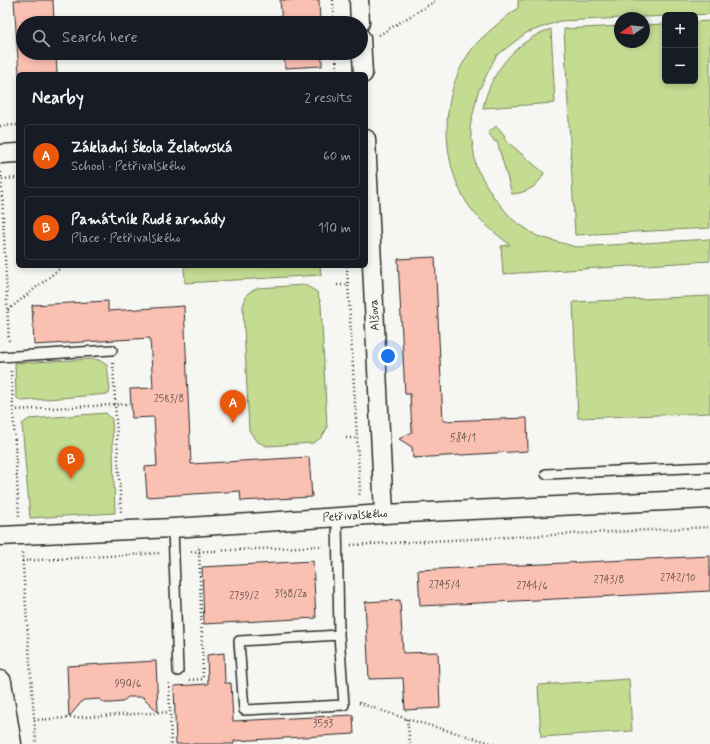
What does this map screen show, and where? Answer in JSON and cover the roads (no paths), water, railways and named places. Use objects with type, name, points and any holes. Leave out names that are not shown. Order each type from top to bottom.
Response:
[{"type":"main road","points":[[0,682],[10,744]]},
{"type":"street","points":[[359,0],[360,16]]},
{"type":"street","points":[[362,60],[363,72]]},
{"type":"street","points":[[0,154],[16,153]]},
{"type":"street","name":"Alšova","points":[[368,181],[384,514]]},
{"type":"street","name":"Petřivalského","points":[[0,536],[173,528],[384,514],[710,499]]},
{"type":"lane","points":[[0,357],[112,350]]},
{"type":"lane","points":[[546,474],[710,467]]},
{"type":"lane","points":[[337,518],[339,635],[344,705],[244,710],[239,641],[339,635]]},
{"type":"lane","points":[[173,528],[178,671]]},
{"type":"place","name":"Základní škola Želatovská","points":[[233,423]]},
{"type":"place","name":"Památník Rudé armády","points":[[71,479]]}]
